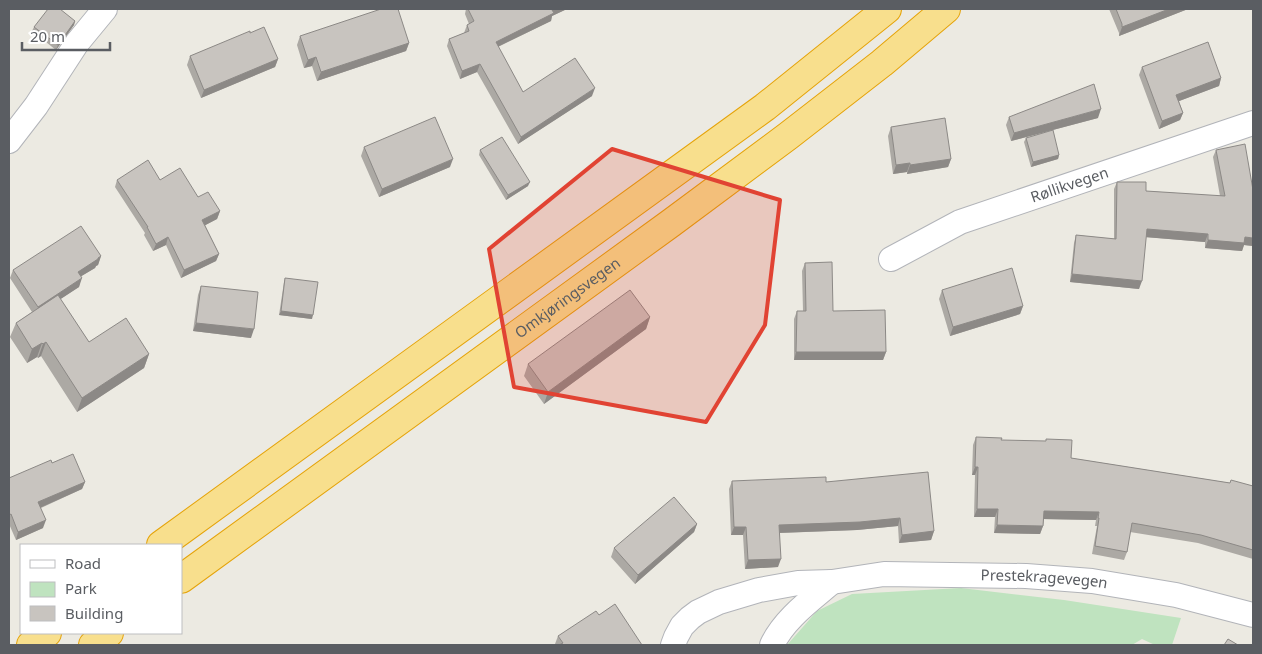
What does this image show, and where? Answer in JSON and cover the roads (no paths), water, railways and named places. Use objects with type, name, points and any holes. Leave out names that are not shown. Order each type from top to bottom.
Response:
[{"type":"highway","points":[[162,544],[765,107],[887,9]]},
{"type":"highway","name":"Omkjøringsvegen","points":[[182,578],[788,136],[882,63],[946,9]]},
{"type":"highway","points":[[31,645],[46,634]]},
{"type":"highway","points":[[93,645],[108,634]]},
{"type":"street","points":[[9,141],[36,106],[77,43],[105,9]]},
{"type":"street","name":"Røllikvegen","points":[[891,260],[960,222],[1253,124]]},
{"type":"street","name":"Prestekragevegen","points":[[674,645],[682,626],[690,618],[719,602],[759,590],[798,583],[832,582],[884,574],[1026,576],[1092,581],[1176,595],[1253,615]]},
{"type":"street","points":[[772,645],[788,621],[832,582]]}]
